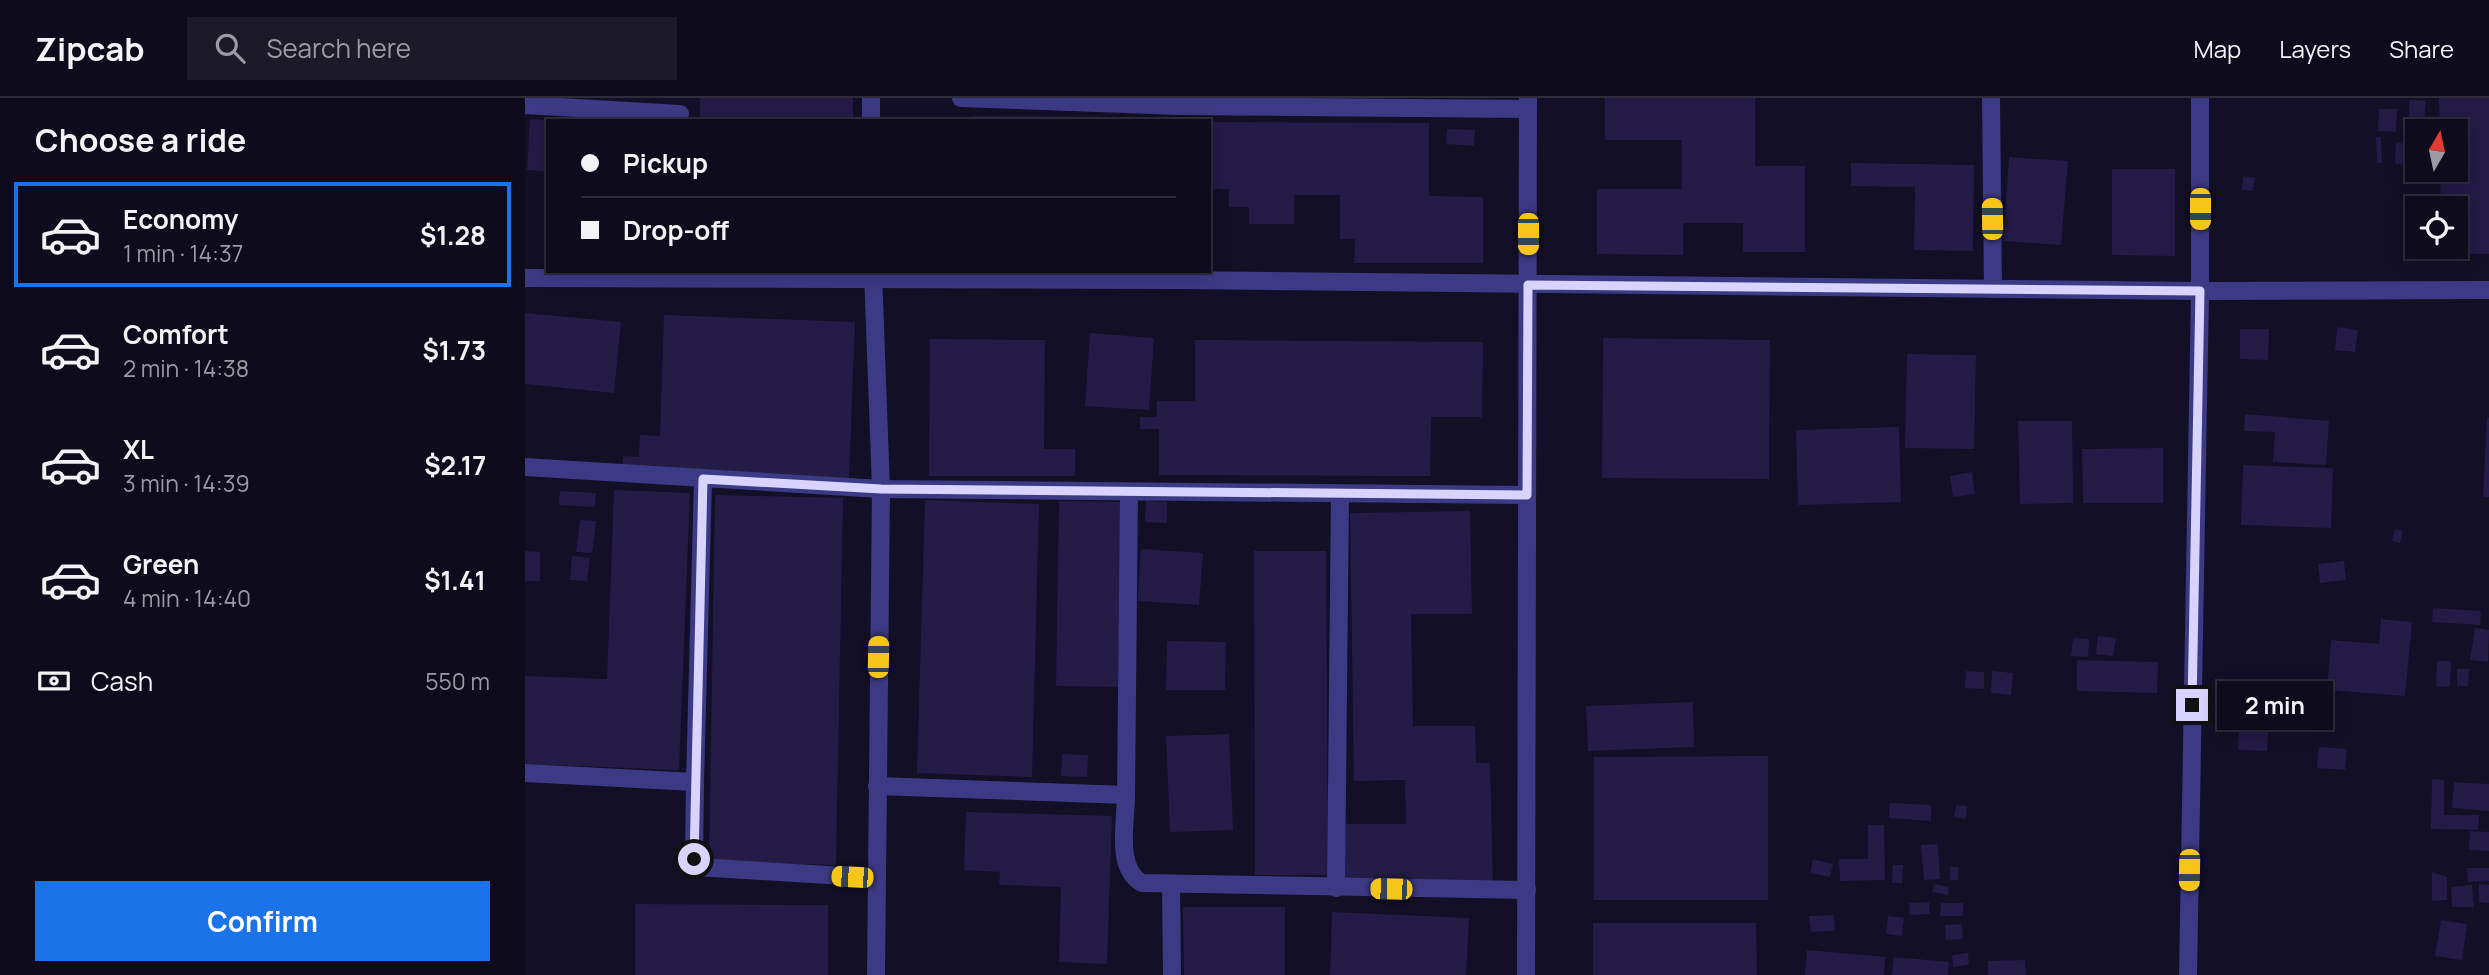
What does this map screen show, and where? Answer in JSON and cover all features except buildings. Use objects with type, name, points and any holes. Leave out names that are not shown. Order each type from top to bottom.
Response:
[{"type":"street","points":[[871,98],[871,119]]},
{"type":"street","points":[[961,98],[1150,101],[1179,113],[1341,103],[1528,103],[1526,975]]},
{"type":"street","points":[[1991,98],[1993,289]]},
{"type":"street","points":[[2188,975],[2200,291],[2200,98]]},
{"type":"street","points":[[525,105],[680,111]]},
{"type":"street","points":[[525,278],[679,275],[1180,276],[1528,285],[2200,291],[2489,289]]},
{"type":"street","points":[[873,276],[881,489],[876,975]]},
{"type":"street","points":[[525,467],[881,489],[1527,495]]},
{"type":"street","points":[[703,479],[695,782],[694,859],[697,867],[876,878]]},
{"type":"street","points":[[1129,493],[1126,865],[1132,877],[1142,883],[1171,884],[1527,890]]},
{"type":"street","points":[[1336,888],[1340,494]]},
{"type":"street","points":[[525,773],[695,782]]},
{"type":"street","points":[[877,786],[1126,795]]},
{"type":"street","points":[[1171,884],[1172,975]]},
{"type":"route","points":[[694,859],[703,479],[881,489],[1527,495],[1528,285],[2200,291],[2192,705]]}]
